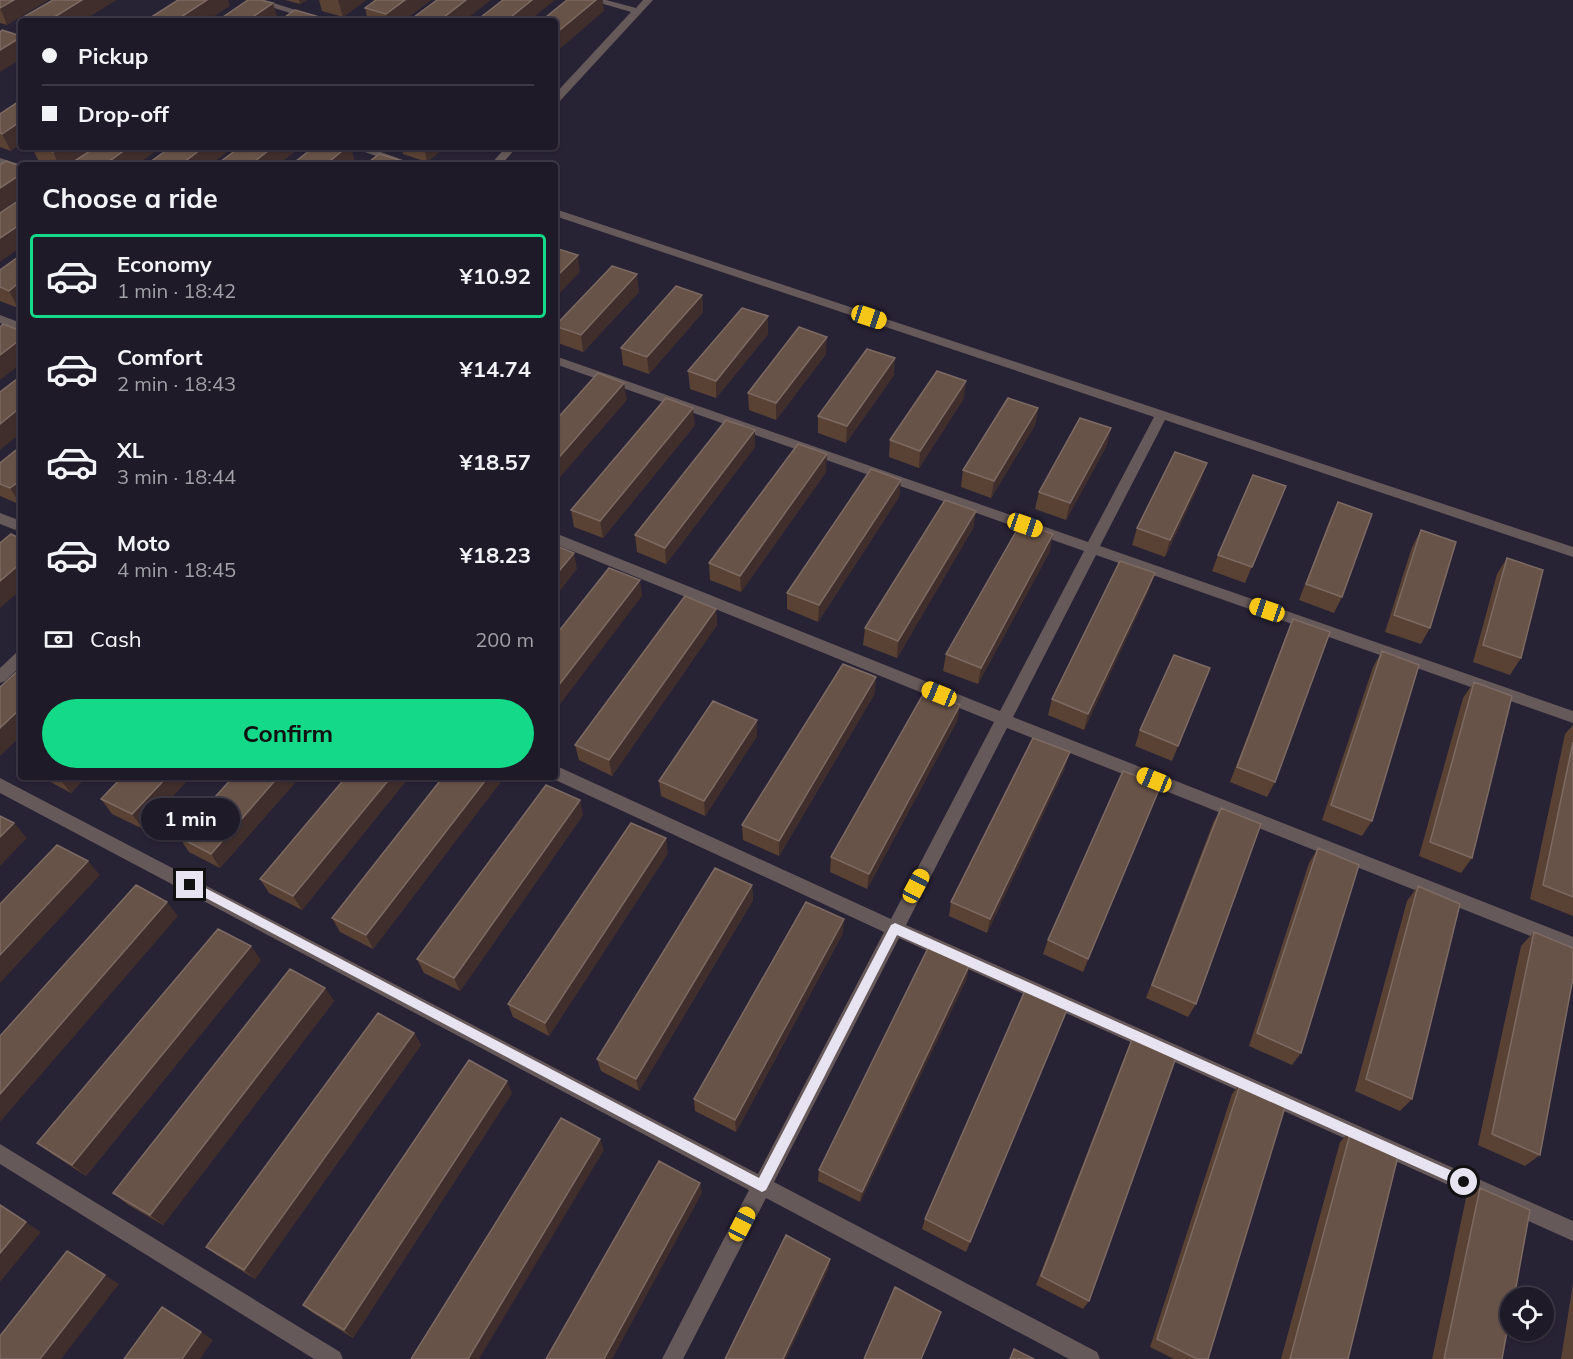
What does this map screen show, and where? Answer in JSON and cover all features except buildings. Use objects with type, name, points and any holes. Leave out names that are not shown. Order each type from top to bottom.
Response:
[{"type":"street","points":[[254,0],[315,18]]},
{"type":"street","points":[[595,0],[637,11]]},
{"type":"street","points":[[559,90],[648,0]]},
{"type":"street","points":[[365,150],[403,162]]},
{"type":"street","points":[[498,162],[509,150]]},
{"type":"street","points":[[0,161],[18,167]]},
{"type":"street","points":[[558,213],[1573,552]]},
{"type":"street","points":[[0,319],[18,326]]},
{"type":"street","points":[[558,361],[1573,717]]},
{"type":"street","points":[[672,1359],[1161,415]]},
{"type":"street","points":[[0,518],[18,526]]},
{"type":"street","points":[[558,539],[1003,720],[1573,945]]},
{"type":"street","points":[[0,677],[18,660]]},
{"type":"street","points":[[558,774],[895,928],[1573,1231]]},
{"type":"street","points":[[0,784],[1090,1359]]},
{"type":"street","points":[[0,1153],[333,1359]]},
{"type":"route","points":[[190,885],[762,1186],[895,928],[1464,1182]]}]
